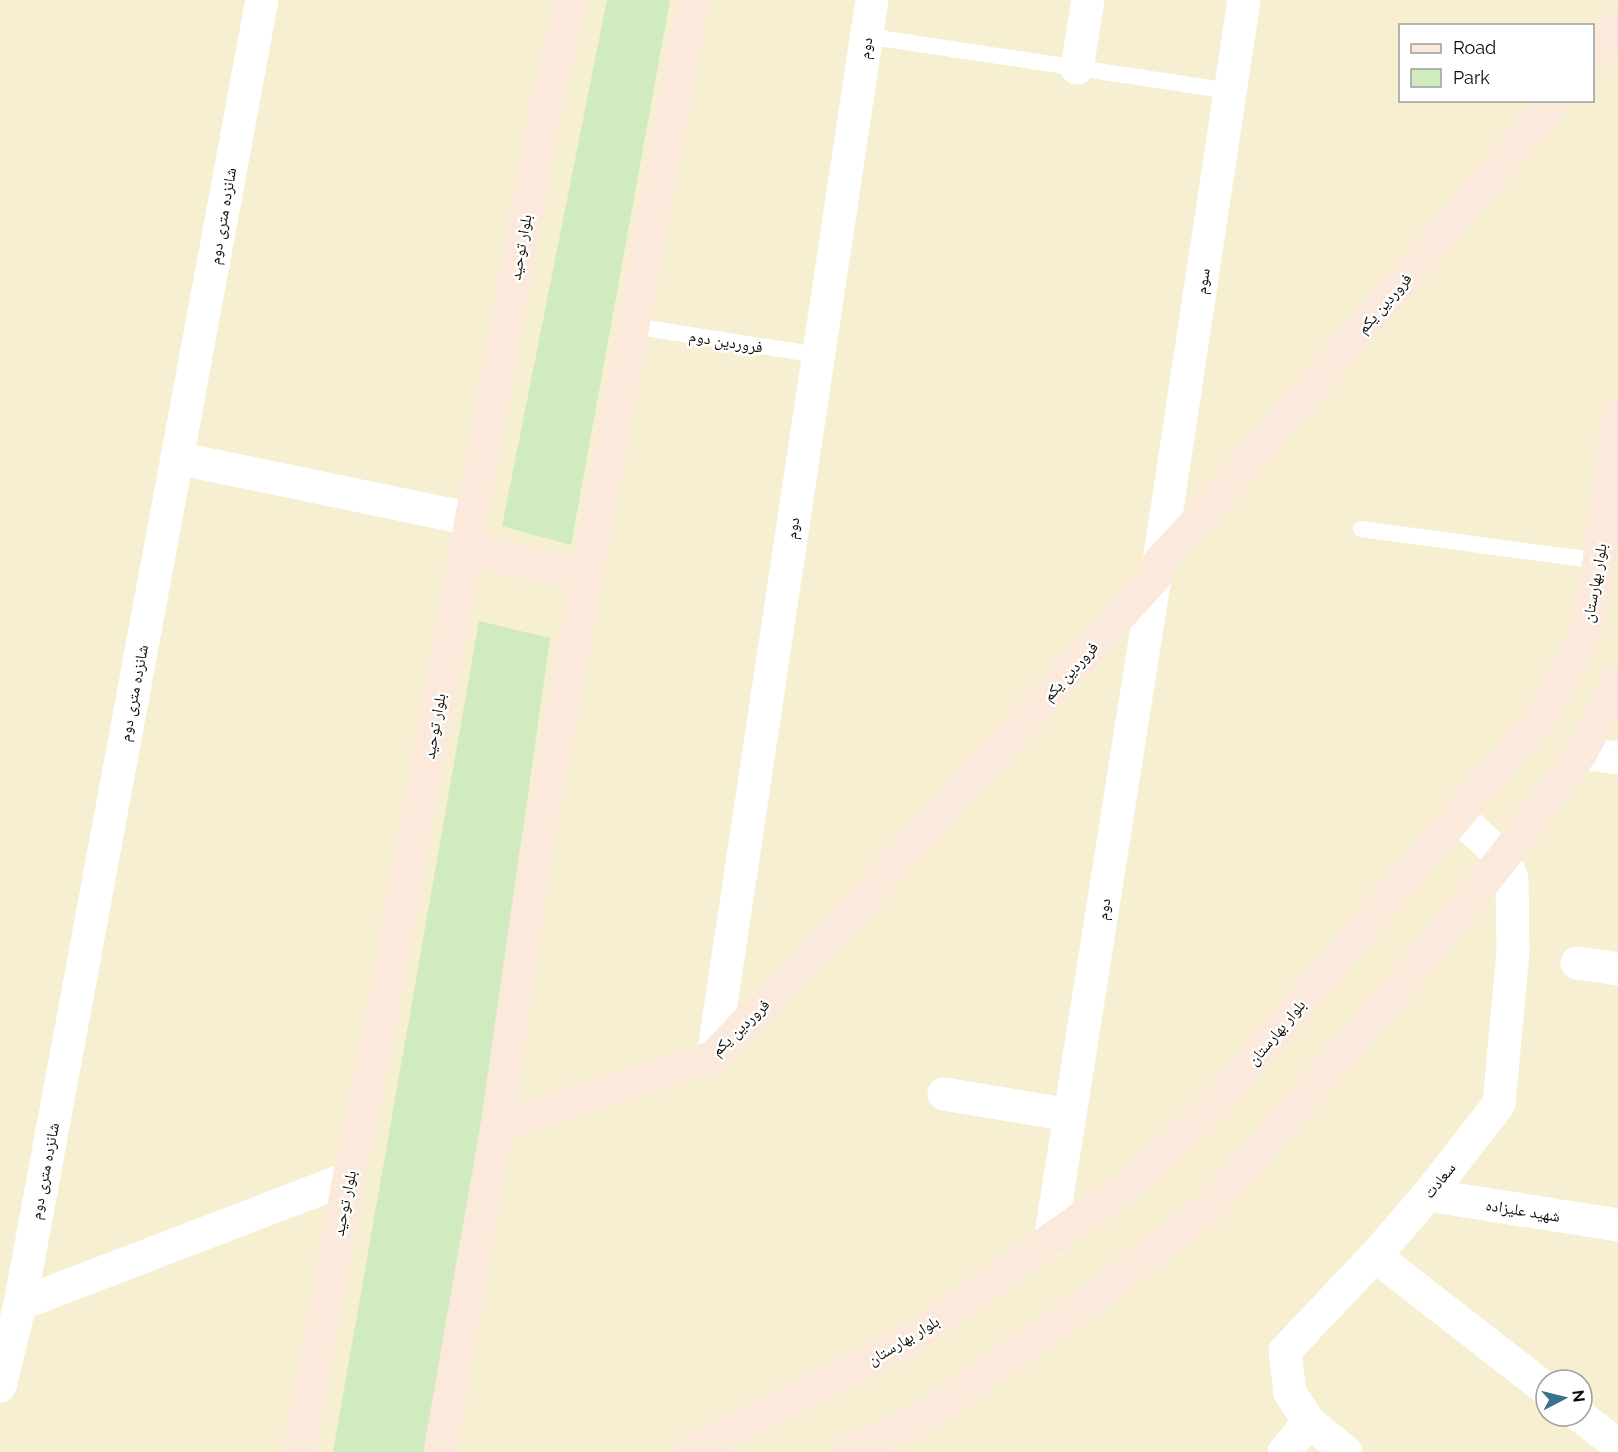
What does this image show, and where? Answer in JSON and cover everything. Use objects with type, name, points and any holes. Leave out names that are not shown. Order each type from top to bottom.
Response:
[{"type":"main road","name":"بلوار توحید","points":[[298,1452],[377,1041],[547,100],[571,0]]},
{"type":"main road","points":[[440,1452],[497,1126],[536,854],[693,0]]},
{"type":"main road","points":[[1594,57],[1618,28]]},
{"type":"main road","name":"فروردین یکم","points":[[497,1126],[713,1057],[835,932],[1157,570],[1554,102]]},
{"type":"main road","name":"بلوار بهارستان","points":[[690,1452],[907,1341],[1131,1183],[1213,1107],[1542,715],[1585,635],[1599,561],[1618,415]]},
{"type":"main road","points":[[468,535],[587,575]]},
{"type":"main road","points":[[847,1452],[921,1419],[1093,1298],[1210,1207],[1400,986],[1503,858],[1581,753],[1618,681]]},
{"type":"street","name":"شانزده متری دوم","points":[[0,1386],[20,1304],[261,0]]},
{"type":"street","name":"دوم","points":[[713,1057],[872,0]]},
{"type":"street","points":[[1077,68],[1088,0]]},
{"type":"street","name":"سوم","points":[[1157,570],[1244,0]]},
{"type":"street","points":[[177,458],[468,535]]},
{"type":"street","name":"دوم","points":[[1050,1241],[1157,570]]},
{"type":"street","points":[[1581,753],[1618,758]]},
{"type":"street","points":[[1458,816],[1503,858]]},
{"type":"street","name":"سعادت","points":[[1309,1422],[1290,1393],[1285,1351],[1375,1256],[1428,1195],[1499,1104],[1513,952],[1514,903],[1512,878],[1503,858]]},
{"type":"street","points":[[1577,963],[1618,969]]},
{"type":"street","points":[[944,1094],[1070,1115]]},
{"type":"street","points":[[20,1304],[349,1178]]},
{"type":"street","name":"شهید علیزاده","points":[[1428,1195],[1618,1225]]},
{"type":"street","points":[[1375,1256],[1534,1380]]},
{"type":"street","points":[[1284,1452],[1309,1422],[1346,1452]]},
{"type":"street","points":[[1594,1427],[1618,1445]]},
{"type":"lane","points":[[866,36],[1230,91]]},
{"type":"lane","name":"فروردین دوم","points":[[633,326],[818,355]]},
{"type":"lane","points":[[1361,529],[1599,561]]},
{"type":"green space","points":[[607,0],[670,0],[571,545],[502,526]]},
{"type":"green space","points":[[479,621],[550,638],[436,1452],[333,1452]]}]
